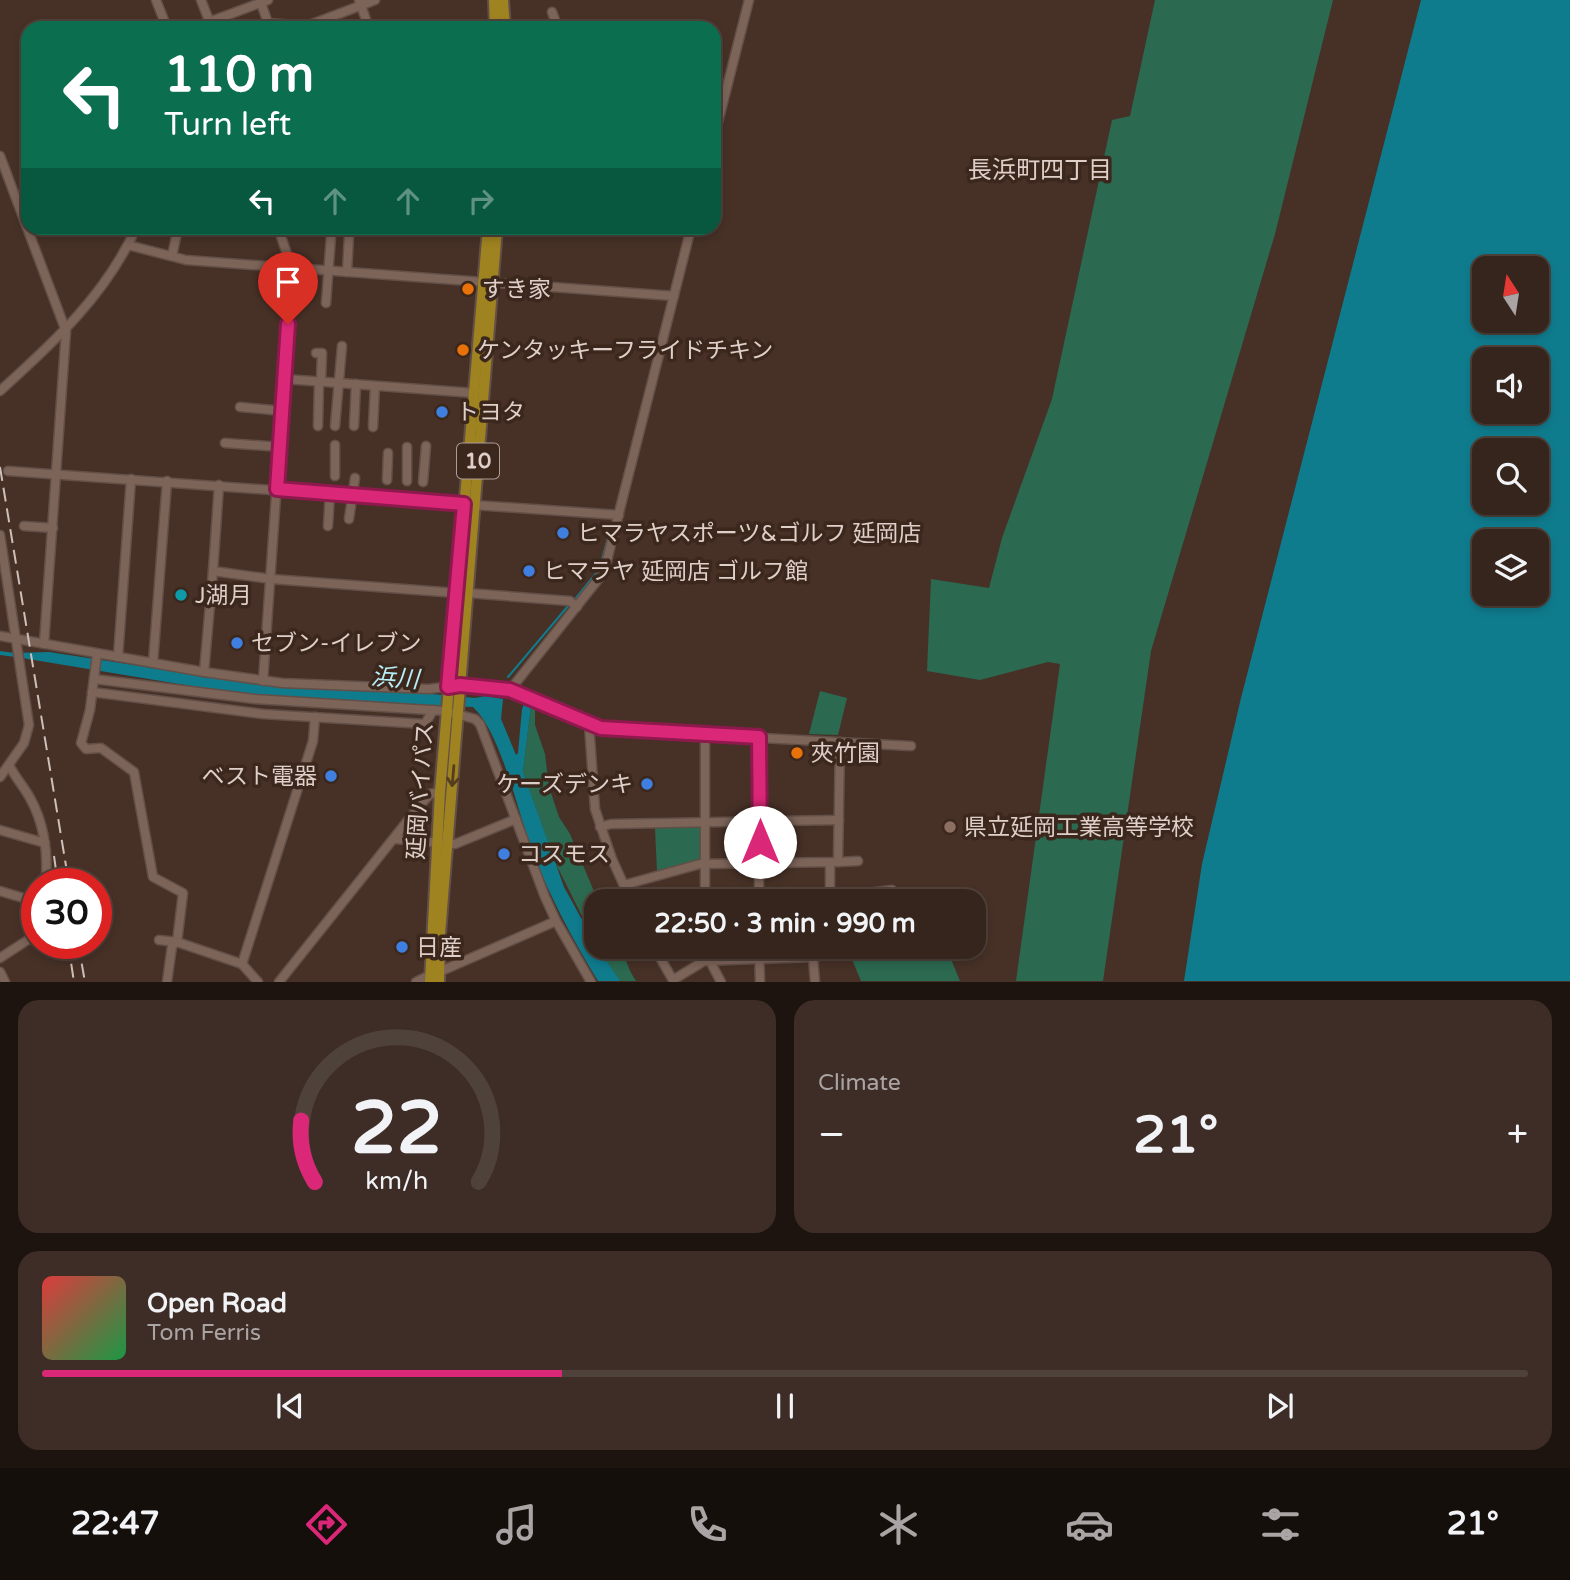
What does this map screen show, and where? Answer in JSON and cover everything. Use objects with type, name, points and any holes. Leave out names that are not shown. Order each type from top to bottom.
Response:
[{"type":"highway","points":[[494,0],[495,21]]},
{"type":"highway","points":[[503,0],[504,21]]},
{"type":"highway","name":"延岡バイパス","points":[[435,978],[460,690],[462,593],[488,282],[488,235]]},
{"type":"highway","name":"延岡バイパス","points":[[469,504],[474,393],[496,235]]},
{"type":"highway","name":"延岡バイパス","points":[[446,843],[440,792],[446,709],[462,593]]},
{"type":"street","points":[[156,0],[164,21]]},
{"type":"street","points":[[201,0],[209,21]]},
{"type":"street","points":[[318,21],[360,3],[375,0]]},
{"type":"street","points":[[721,110],[749,0]]},
{"type":"street","points":[[219,21],[264,1],[268,21]]},
{"type":"street","points":[[360,3],[366,21]]},
{"type":"street","points":[[552,12],[555,21]]},
{"type":"street","points":[[0,156],[21,212]]},
{"type":"street","points":[[30,235],[66,331],[44,645]]},
{"type":"street","points":[[0,391],[66,331],[99,289],[132,235]]},
{"type":"street","points":[[172,256],[176,235]]},
{"type":"street","points":[[263,681],[292,268],[280,235]]},
{"type":"street","points":[[510,690],[604,572],[689,235]]},
{"type":"street","points":[[326,303],[331,236]]},
{"type":"street","points":[[347,272],[349,236]]},
{"type":"street","points":[[128,244],[186,260],[674,296]]},
{"type":"street","points":[[335,426],[342,346]]},
{"type":"street","points":[[316,353],[322,353],[318,426]]},
{"type":"street","points":[[285,379],[474,393]]},
{"type":"street","points":[[354,426],[356,384]]},
{"type":"street","points":[[373,427],[374,386]]},
{"type":"street","points":[[240,407],[283,411]]},
{"type":"street","points":[[225,443],[280,447]]},
{"type":"street","points":[[335,445],[335,476]]},
{"type":"street","points":[[423,482],[426,446]]},
{"type":"street","points":[[407,447],[407,481]]},
{"type":"street","points":[[387,480],[388,453]]},
{"type":"street","points":[[8,471],[619,515]]},
{"type":"street","points":[[117,657],[131,478]]},
{"type":"street","points":[[349,519],[355,509],[352,495],[355,478]]},
{"type":"street","points":[[153,663],[167,481]]},
{"type":"street","points":[[204,672],[219,485]]},
{"type":"street","points":[[328,526],[330,493]]},
{"type":"street","points":[[24,526],[52,528]]},
{"type":"street","points":[[0,535],[29,732],[0,777]]},
{"type":"street","points":[[213,571],[271,579],[570,601],[577,607]]},
{"type":"street","points":[[0,636],[17,644],[44,645],[97,656],[263,681],[448,691],[510,690],[535,698],[589,724],[616,730],[911,746]]},
{"type":"street","points":[[97,656],[90,710],[81,743],[86,749],[101,748],[134,772],[153,877],[183,893],[177,942],[173,946],[167,982]]},
{"type":"street","points":[[94,677],[255,699],[446,709],[475,719],[480,724],[556,921],[591,982]]},
{"type":"street","points":[[92,692],[208,708],[425,724],[433,710]]},
{"type":"street","points":[[242,964],[313,741],[315,717]]},
{"type":"street","points":[[589,724],[592,791],[600,827],[625,889]]},
{"type":"street","points":[[705,735],[705,889]]},
{"type":"street","points":[[759,737],[759,889]]},
{"type":"street","points":[[831,889],[839,820],[840,741]]},
{"type":"street","points":[[9,765],[32,803],[45,843],[46,868]]},
{"type":"street","points":[[279,982],[430,794],[440,792]]},
{"type":"street","points":[[394,839],[446,843],[516,819]]},
{"type":"street","points":[[600,827],[611,824],[839,820]]},
{"type":"street","points":[[0,830],[45,843]]},
{"type":"street","points":[[624,886],[705,864],[858,861]]},
{"type":"street","points":[[0,891],[21,897]]},
{"type":"street","points":[[416,982],[435,978],[556,921]]},
{"type":"street","points":[[159,940],[177,942],[242,964],[258,982]]},
{"type":"street","points":[[0,958],[21,944]]},
{"type":"street","points":[[660,959],[674,981],[707,961],[742,959]]},
{"type":"street","points":[[760,959],[760,982]]},
{"type":"street","points":[[813,959],[815,982]]},
{"type":"street","points":[[707,961],[721,982]]},
{"type":"street","points":[[0,972],[5,982]]},
{"type":"green space","points":[[1155,0],[1333,0],[1275,234],[1151,651],[1103,981],[1016,981],[1060,664],[1048,662],[980,680],[927,671],[931,579],[989,588],[1002,538],[1052,399],[1112,120],[1130,116]]},
{"type":"green space","points":[[820,691],[847,698],[838,735],[809,734]]},
{"type":"green space","points":[[531,706],[535,707],[535,725],[545,754],[549,787],[559,817],[570,834],[593,889],[584,889],[584,920],[553,858],[523,772]]},
{"type":"green space","points":[[702,827],[702,858],[657,872],[655,828]]},
{"type":"green space","points":[[605,959],[625,959],[636,981],[619,981]]},
{"type":"green space","points":[[852,959],[951,959],[960,981],[861,981]]},
{"type":"water","points":[[1421,0],[1570,0],[1570,981],[1184,981],[1202,864],[1241,698]]},
{"type":"water","points":[[0,651],[49,652],[283,688],[503,699],[501,719],[516,755],[522,709],[524,704],[531,706],[523,772],[564,887],[584,923],[584,957],[546,885],[492,735],[473,707],[263,698],[0,655]]},
{"type":"water","points":[[585,959],[605,959],[620,981],[598,981]]},
{"type":"waterway","points":[[602,559],[614,517]]},
{"type":"waterway","points":[[576,598],[598,571]]},
{"type":"waterway","points":[[508,677],[568,606]]},
{"type":"railway","points":[[0,467],[66,868]]},
{"type":"railway","points":[[54,856],[56,868]]},
{"type":"railway","points":[[70,959],[74,982]]},
{"type":"railway","points":[[81,959],[85,982]]},
{"type":"place","name":"すき家","points":[[468,289]]},
{"type":"place","name":"ケンタッキーフライドチキン","points":[[463,350]]},
{"type":"place","name":"トヨタ","points":[[442,412]]},
{"type":"place","name":"ヒマラヤスポーツ&ゴルフ 延岡店","points":[[563,533]]},
{"type":"place","name":"ヒマラヤ 延岡店 ゴルフ館","points":[[529,571]]},
{"type":"place","name":"J湖月","points":[[181,595]]},
{"type":"place","name":"セブン-イレブン","points":[[237,643]]},
{"type":"place","name":"夾竹園","points":[[797,753]]},
{"type":"place","name":"ベスト電器","points":[[331,776]]},
{"type":"place","name":"ケーズデンキ","points":[[647,784]]},
{"type":"place","name":"県立延岡工業高等学校","points":[[950,827]]},
{"type":"place","name":"コスモス","points":[[504,854]]},
{"type":"place","name":"日産","points":[[402,947]]},
{"type":"district","name":"長浜町四丁目","points":[[1040,170]]},
{"type":"route","points":[[288,324],[277,489],[464,504],[448,687],[460,685],[510,690],[535,698],[601,728],[759,737],[760,842]]},
{"type":"water label","name":"浜川","points":[[395,678]]}]
